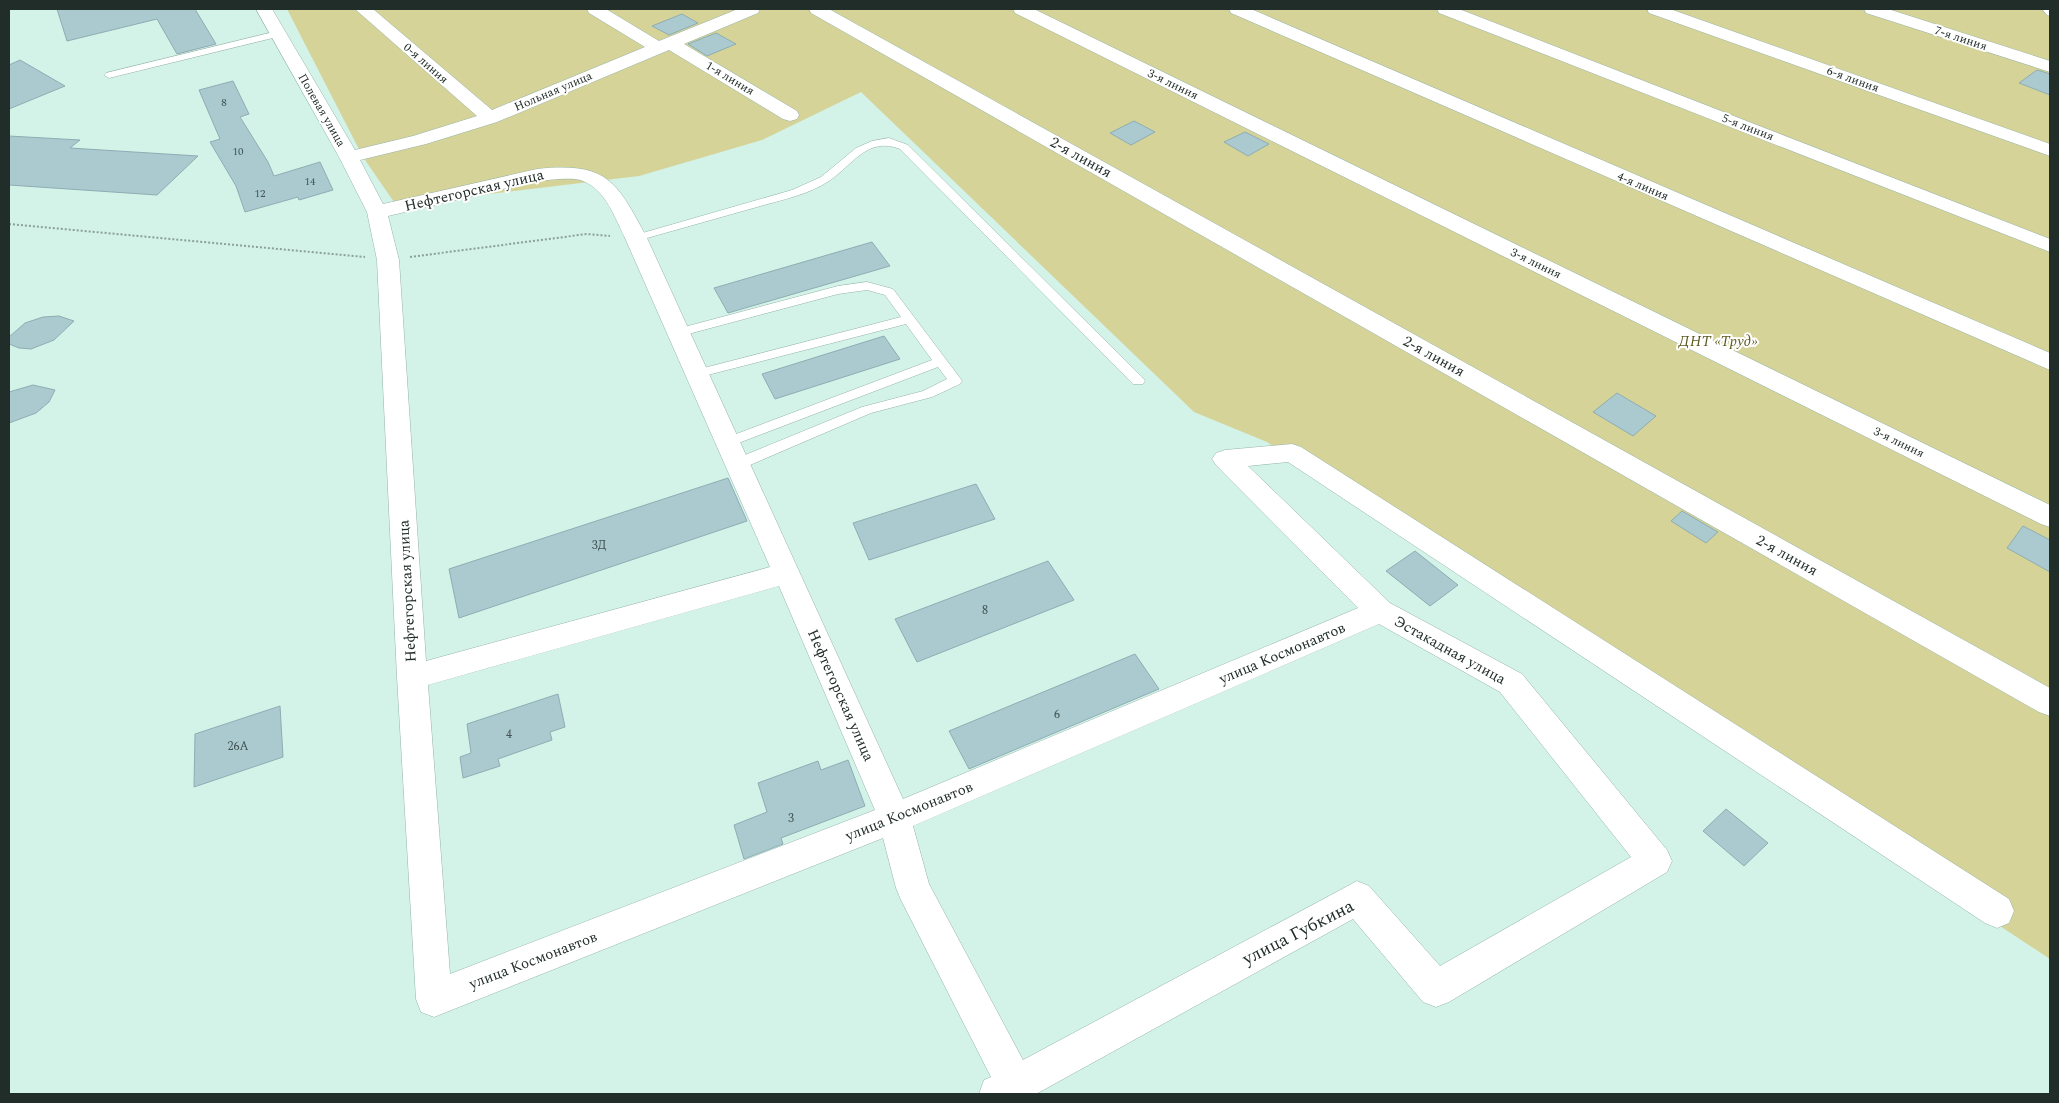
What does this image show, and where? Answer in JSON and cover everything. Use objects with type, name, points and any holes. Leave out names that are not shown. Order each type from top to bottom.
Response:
[{"type":"street","name":"Полевая улица","points":[[264,9],[377,212]]},
{"type":"street","name":"0-я линия","points":[[363,9],[490,118]]},
{"type":"street","name":"1-я линия","points":[[594,9],[790,115]]},
{"type":"street","name":"Нольная улица","points":[[348,157],[419,140],[490,118],[752,9]]},
{"type":"street","name":"2-я линия","points":[[817,9],[2050,703]]},
{"type":"street","name":"3-я линия","points":[[1021,9],[2050,517]]},
{"type":"street","name":"4-я линия","points":[[1237,9],[2050,362]]},
{"type":"street","name":"5-я линия","points":[[1445,9],[2050,246]]},
{"type":"street","name":"6-я линия","points":[[1655,9],[2050,150]]},
{"type":"street","name":"7-я линия","points":[[1872,9],[2050,67]]},
{"type":"street","name":"Нефтегорская улица","points":[[434,999],[412,677],[388,260],[377,212],[537,175],[564,171],[584,173],[602,183],[616,197],[787,573],[895,818]]},
{"type":"street","name":"Эстакадная улица","points":[[1655,861],[1511,683],[1380,611],[1225,459],[1292,453],[1997,911]]},
{"type":"street","name":"Нефтегорская улица","points":[[412,677],[787,573]]},
{"type":"street","name":"улица Космонавтов","points":[[434,999],[895,818],[1380,611]]},
{"type":"street","name":"улица Губкина","points":[[895,818],[913,888],[1007,1089],[1357,898],[1436,989],[1655,861]]},
{"type":"lane","points":[[2046,9],[2050,13]]},
{"type":"lane","points":[[109,75],[278,34]]},
{"type":"lane","points":[[636,238],[796,192],[825,179],[860,150],[876,143],[889,141],[904,147],[1138,381]]},
{"type":"lane","points":[[678,333],[838,290],[867,286],[889,292],[955,381],[927,394],[867,410],[733,453]]},
{"type":"lane","points":[[696,374],[910,319]]},
{"type":"lane","points":[[733,453],[941,362]]},
{"type":"path","points":[[9,224],[388,260],[587,234],[636,238]]},
{"type":"green space","name":"ДНТ «Труд»","points":[[287,9],[2050,9],[2050,959],[1267,442],[1194,412],[861,92],[762,140],[639,176],[396,205],[363,157]]},
{"type":"building","points":[[57,9],[195,9],[216,44],[177,54],[157,19],[67,41]]},
{"type":"building","points":[[682,14],[698,23],[669,35],[652,26]]},
{"type":"building","points":[[716,33],[736,44],[707,56],[688,44]]},
{"type":"building","points":[[20,60],[65,86],[9,109],[9,65]]},
{"type":"building","points":[[2037,70],[2050,74],[2050,95],[2019,83]]},
{"type":"building","points":[[233,81],[249,114],[240,117],[268,162],[274,176],[320,162],[333,190],[299,200],[298,197],[245,212],[236,186],[210,142],[220,139],[199,90]]},
{"type":"building","points":[[1134,121],[1155,132],[1131,145],[1110,133]]},
{"type":"building","points":[[1245,132],[1269,144],[1248,156],[1224,142]]},
{"type":"building","points":[[9,136],[80,140],[70,148],[198,156],[157,195],[9,185]]},
{"type":"building","points":[[872,242],[890,266],[728,313],[714,288]]},
{"type":"building","points":[[59,316],[74,321],[54,340],[31,349],[19,348],[9,344],[9,337],[25,323],[43,317]]},
{"type":"building","points":[[884,336],[900,359],[775,399],[762,374]]},
{"type":"building","points":[[33,385],[55,390],[49,402],[36,413],[9,423],[9,392]]},
{"type":"building","points":[[1617,393],[1656,416],[1633,436],[1593,412]]},
{"type":"building","points":[[728,478],[747,521],[459,618],[449,569]]},
{"type":"building","points":[[976,484],[995,519],[869,560],[853,523]]},
{"type":"building","points":[[1682,511],[1718,532],[1706,543],[1671,521]]},
{"type":"building","points":[[2023,526],[2050,540],[2050,572],[2007,548]]},
{"type":"building","points":[[1415,551],[1458,585],[1430,606],[1386,571]]},
{"type":"building","points":[[1048,561],[1074,600],[917,662],[895,619]]},
{"type":"building","points":[[1135,654],[1159,689],[969,769],[949,731]]},
{"type":"building","points":[[558,694],[565,727],[550,732],[552,740],[498,759],[500,766],[463,778],[460,757],[471,753],[467,724]]},
{"type":"building","points":[[280,706],[283,757],[194,787],[195,734]]},
{"type":"building","points":[[848,760],[865,806],[781,838],[783,844],[744,859],[734,825],[767,812],[758,783],[818,761],[821,770]]},
{"type":"building","points":[[1726,809],[1768,843],[1744,866],[1703,831]]}]
